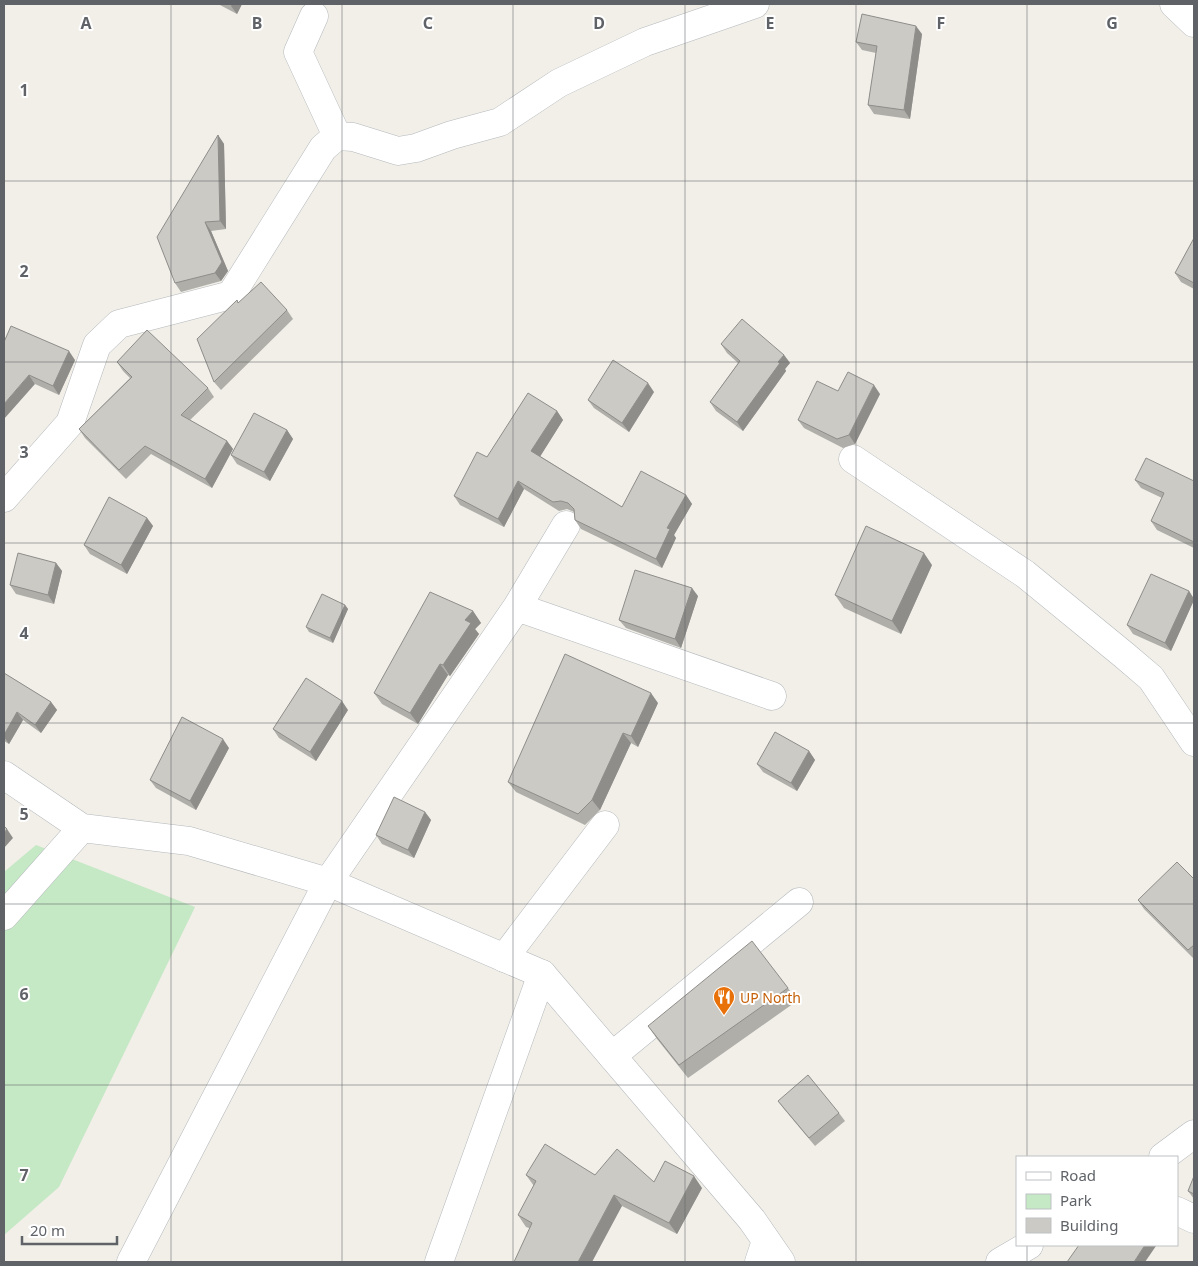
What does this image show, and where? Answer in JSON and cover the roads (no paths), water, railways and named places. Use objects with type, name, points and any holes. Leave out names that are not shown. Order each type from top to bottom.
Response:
[{"type":"street","points":[[4,498],[70,423],[97,345],[120,324],[231,295],[323,148],[337,136],[353,137],[398,151],[416,148],[452,135],[500,122],[559,84],[645,42],[755,4]]},
{"type":"street","points":[[1174,4],[1194,23]]},
{"type":"street","points":[[314,16],[298,52],[337,136]]},
{"type":"street","points":[[853,459],[1025,574],[1124,654],[1150,678],[1194,742]]},
{"type":"street","points":[[131,1262],[328,882],[517,607],[566,524]]},
{"type":"street","points":[[517,607],[772,696]]},
{"type":"street","points":[[4,775],[82,828],[189,841],[328,882],[542,974],[752,1220],[769,1255]]},
{"type":"street","points":[[504,958],[605,825]]},
{"type":"street","points":[[4,916],[82,828]]},
{"type":"street","points":[[612,1056],[799,902]]},
{"type":"street","points":[[439,1262],[542,974]]},
{"type":"street","points":[[1163,1156],[1194,1134]]},
{"type":"street","points":[[1178,1211],[1194,1219]]},
{"type":"street","points":[[1000,1262],[1027,1246]]},
{"type":"place","name":"UP North","points":[[724,1016]]}]
